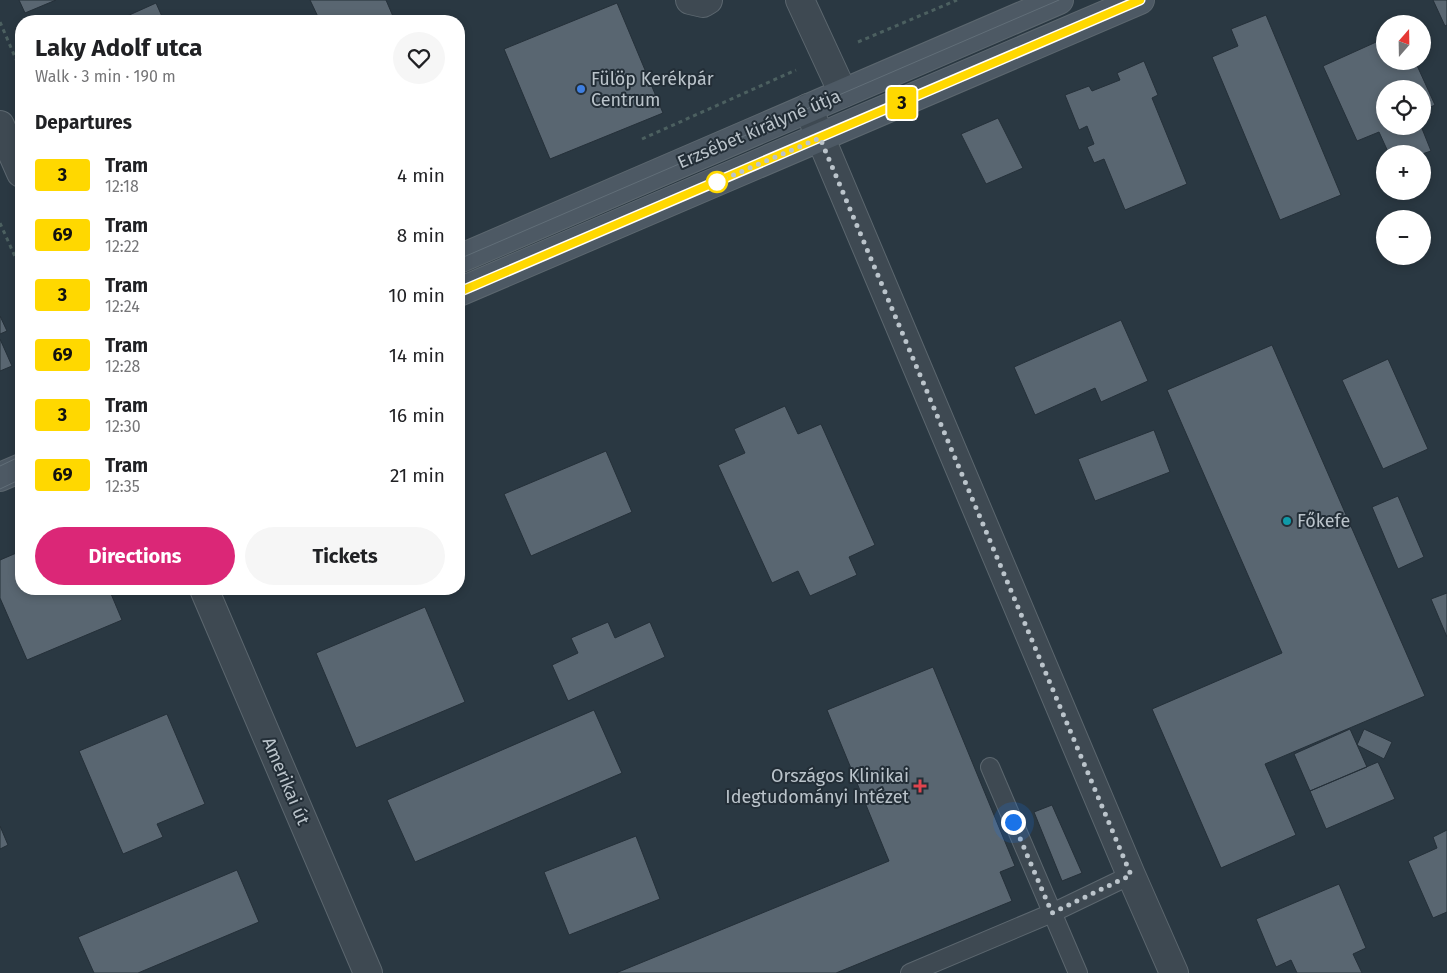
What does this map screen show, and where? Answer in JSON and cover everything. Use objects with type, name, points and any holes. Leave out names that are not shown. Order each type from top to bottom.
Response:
[{"type":"street","points":[[690,0],[703,2],[708,0]]},
{"type":"street","points":[[800,0],[843,94]]},
{"type":"street","name":"Erzsébet királyné útja","points":[[465,256],[1058,0]]},
{"type":"street","name":"Erzsébet királyné útja","points":[[465,289],[1140,0]]},
{"type":"street","points":[[808,108],[1174,973]]},
{"type":"street","points":[[0,125],[15,159]]},
{"type":"street","points":[[0,477],[15,471]]},
{"type":"street","name":"Amerikai út","points":[[207,595],[368,973]]},
{"type":"lane","points":[[990,767],[1078,973]]},
{"type":"lane","points":[[910,973],[1052,913],[1131,875]]},
{"type":"path","points":[[636,142],[826,56],[957,0]]},
{"type":"path","points":[[0,22],[15,57]]},
{"type":"path","points":[[0,222],[15,256]]},
{"type":"building","points":[[19,0],[56,0],[25,13]]},
{"type":"building","points":[[310,0],[386,0],[392,15],[317,15]]},
{"type":"building","points":[[1433,0],[1447,0],[1447,25],[1445,26]]},
{"type":"building","points":[[156,3],[161,15],[129,15]]},
{"type":"building","points":[[617,3],[663,113],[550,159],[504,49]]},
{"type":"building","points":[[1266,15],[1341,195],[1280,220],[1212,57],[1238,46],[1231,29]]},
{"type":"building","points":[[1376,42],[1376,70],[1419,70],[1424,80],[1376,80],[1376,133],[1357,141],[1323,66]]},
{"type":"building","points":[[1144,61],[1158,95],[1152,98],[1187,184],[1125,210],[1104,159],[1094,163],[1087,147],[1094,144],[1087,126],[1079,130],[1065,95],[1089,86],[1092,91],[1120,80],[1117,73]]},
{"type":"building","points":[[1431,96],[1435,105],[1431,107]]},
{"type":"building","points":[[998,118],[1023,168],[986,184],[961,134]]},
{"type":"building","points":[[1380,135],[1425,135],[1429,145],[1385,145]]},
{"type":"building","points":[[0,316],[7,331],[0,334]]},
{"type":"building","points":[[1121,320],[1148,381],[1101,402],[1095,388],[1035,415],[1014,367]]},
{"type":"building","points":[[0,339],[12,366],[0,371]]},
{"type":"building","name":"Főkefe","points":[[1272,345],[1425,696],[1265,764],[1296,835],[1221,868],[1152,709],[1282,653],[1167,390]]},
{"type":"building","points":[[1388,359],[1428,449],[1383,469],[1342,380]]},
{"type":"building","points":[[785,406],[798,434],[821,424],[875,545],[849,557],[857,575],[810,596],[798,571],[772,583],[718,465],[745,453],[734,429]]},
{"type":"building","points":[[1154,430],[1170,472],[1095,501],[1078,459]]},
{"type":"building","points":[[606,451],[632,512],[531,556],[504,494]]},
{"type":"building","points":[[1398,496],[1424,557],[1398,569],[1372,507]]},
{"type":"building","points":[[15,554],[15,595],[112,595],[122,620],[27,660],[0,598],[0,560]]},
{"type":"building","points":[[1447,593],[1447,637],[1431,599]]},
{"type":"building","points":[[425,607],[465,702],[356,748],[316,653]]},
{"type":"building","points":[[608,622],[615,638],[650,622],[665,657],[568,701],[552,665],[578,653],[571,638]]},
{"type":"building","name":"Országos Klinikai Idegtudományi Intézet","points":[[933,667],[1015,866],[1000,872],[1012,901],[836,973],[616,973],[889,861],[827,710]]},
{"type":"building","points":[[594,710],[622,773],[415,862],[387,800]]},
{"type":"building","points":[[167,714],[205,804],[157,824],[163,837],[123,854],[79,751]]},
{"type":"building","points":[[1350,729],[1367,767],[1310,791],[1294,754]]},
{"type":"building","points":[[1364,729],[1392,742],[1384,759],[1357,745]]},
{"type":"building","points":[[1378,762],[1395,799],[1326,829],[1310,791]]},
{"type":"building","points":[[1052,805],[1082,873],[1062,881],[1034,812]]},
{"type":"building","points":[[0,826],[8,845],[0,849]]},
{"type":"building","points":[[1447,830],[1447,912],[1433,918],[1408,861],[1437,848],[1433,837]]},
{"type":"building","points":[[636,836],[660,899],[569,935],[544,872]]},
{"type":"building","points":[[237,870],[259,922],[138,973],[94,973],[78,937]]},
{"type":"building","points":[[1339,884],[1366,948],[1353,954],[1362,973],[1297,973],[1291,960],[1276,967],[1256,919]]},
{"type":"tram line","points":[[465,256],[1059,0]]},
{"type":"tram line","points":[[465,289],[1140,0]]},
{"type":"tram line","name":"3","points":[[465,289],[1140,0]]},
{"type":"tram line","points":[[0,466],[15,459]]},
{"type":"tram line","points":[[0,489],[15,482]]},
{"type":"place","name":"Fülöp Kerékpár Centrum","points":[[581,89]]},
{"type":"place","name":"Főkefe","points":[[1287,521]]},
{"type":"place","name":"Országos Klinikai Idegtudományi Intézet","points":[[920,786]]},
{"type":"route","points":[[717,182],[820,138],[1131,875],[1052,913],[1013,822]]}]
